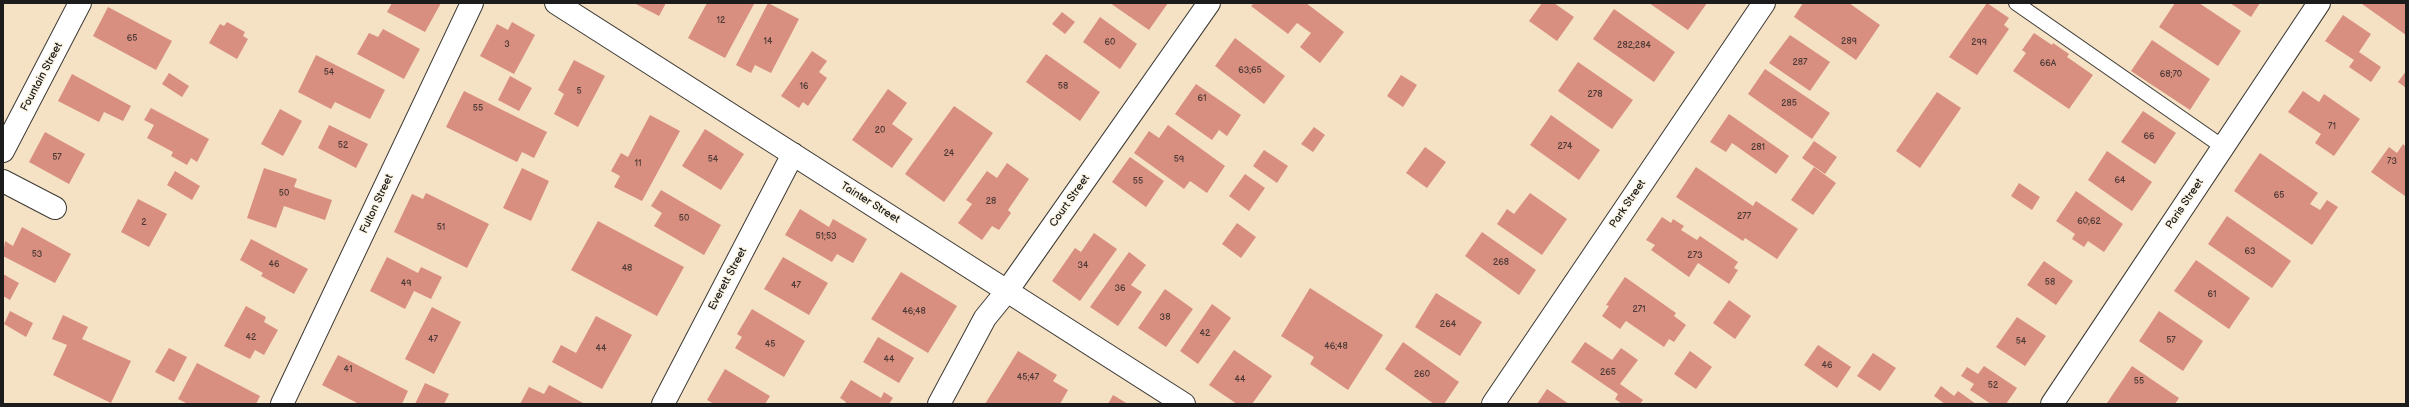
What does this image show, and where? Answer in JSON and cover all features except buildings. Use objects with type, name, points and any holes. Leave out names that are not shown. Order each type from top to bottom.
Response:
[{"type":"street","name":"Fountain Street","points":[[3,150],[80,3]]},
{"type":"street","name":"Fulton Street","points":[[282,404],[472,3]]},
{"type":"street","name":"Tainter Street","points":[[556,3],[1184,404]]},
{"type":"street","name":"Court Street","points":[[939,404],[985,318],[1007,290],[1209,3]]},
{"type":"street","name":"Park Street","points":[[1493,404],[1764,3]]},
{"type":"street","name":"Paris Street","points":[[2052,404],[2319,3]]},
{"type":"street","name":"Everett Street","points":[[663,404],[793,154]]},
{"type":"street","points":[[3,181],[55,208]]},
{"type":"lane","points":[[2016,3],[2223,147]]}]
